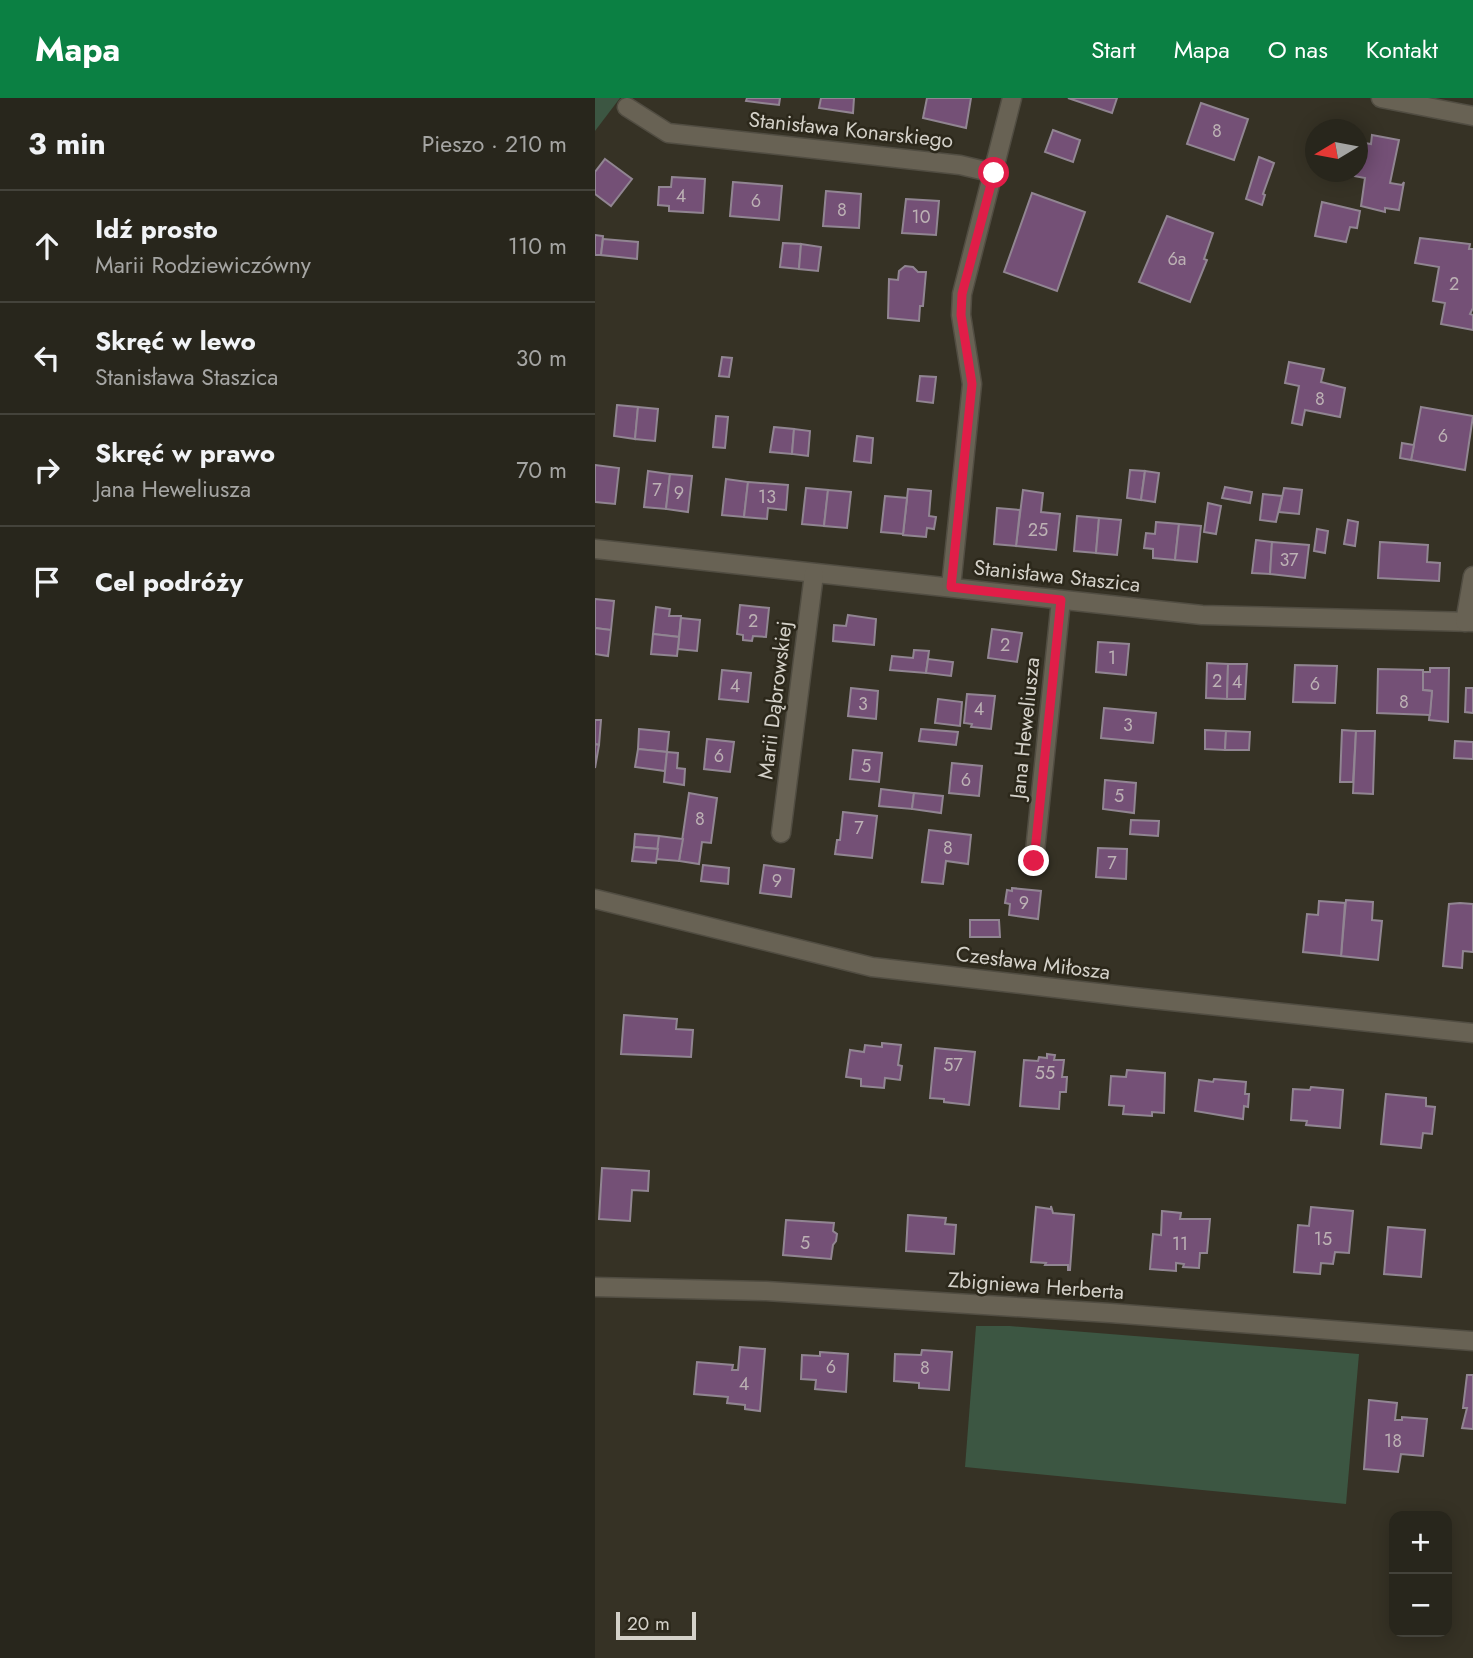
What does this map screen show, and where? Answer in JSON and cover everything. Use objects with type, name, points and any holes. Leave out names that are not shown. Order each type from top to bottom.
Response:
[{"type":"street","points":[[951,587],[972,384],[961,315],[962,294],[1012,98]]},
{"type":"street","points":[[1381,98],[1473,116]]},
{"type":"street","name":"Stanisława Konarskiego","points":[[627,107],[668,133],[960,165],[994,173]]},
{"type":"street","name":"Stanisława Staszica","points":[[595,550],[1202,615],[1469,622]]},
{"type":"street","name":"Marii Dąbrowskiej","points":[[781,832],[814,574]]},
{"type":"street","points":[[1469,622],[1473,576]]},
{"type":"street","name":"Jana Heweliusza","points":[[1034,861],[1061,600]]},
{"type":"street","name":"Czesława Miłosza","points":[[595,899],[872,967],[1133,998],[1473,1033]]},
{"type":"street","name":"Zbigniewa Herberta","points":[[595,1287],[767,1291],[1110,1313],[1473,1341]]},
{"type":"green space","points":[[595,98],[620,98],[595,131]]},
{"type":"green space","points":[[976,1326],[1010,1326],[1359,1354],[1346,1504],[965,1467]]},
{"type":"building","points":[[747,98],[780,98],[779,105],[746,101]]},
{"type":"building","points":[[821,98],[854,98],[853,113],[819,108]]},
{"type":"building","points":[[927,98],[971,98],[966,128],[923,118]]},
{"type":"building","points":[[1068,98],[1117,98],[1112,113]]},
{"type":"building","points":[[1201,103],[1248,119],[1234,160],[1187,144]]},
{"type":"building","points":[[1053,130],[1080,140],[1073,162],[1045,152]]},
{"type":"building","points":[[1372,135],[1399,140],[1390,183],[1402,185],[1404,182],[1399,210],[1385,208],[1385,212],[1361,206],[1364,182],[1368,182],[1368,144],[1371,144]]},
{"type":"building","points":[[1259,157],[1274,163],[1262,205],[1246,199]]},
{"type":"building","points":[[605,159],[632,179],[611,206],[595,194],[595,172]]},
{"type":"building","points":[[672,177],[705,179],[703,213],[669,211],[669,206],[658,205],[659,187],[671,187]]},
{"type":"building","points":[[733,182],[782,186],[779,220],[730,216]]},
{"type":"building","points":[[826,191],[861,194],[859,228],[823,226]]},
{"type":"building","points":[[1032,193],[1085,212],[1057,291],[1004,272]]},
{"type":"building","points":[[906,199],[939,201],[936,235],[902,233]]},
{"type":"building","points":[[1322,202],[1360,211],[1357,228],[1350,227],[1346,242],[1315,236]]},
{"type":"building","points":[[1167,216],[1213,233],[1204,259],[1207,260],[1190,302],[1139,282]]},
{"type":"building","points":[[595,235],[603,236],[601,255],[595,255]]},
{"type":"building","points":[[1420,238],[1470,244],[1469,249],[1473,249],[1473,308],[1470,314],[1473,315],[1473,330],[1441,324],[1445,303],[1433,301],[1439,267],[1415,263]]},
{"type":"building","points":[[603,239],[638,242],[637,259],[601,255]]},
{"type":"building","points":[[783,243],[801,244],[799,269],[780,267]]},
{"type":"building","points":[[801,244],[821,247],[818,271],[799,269]]},
{"type":"building","points":[[905,266],[913,267],[918,272],[926,272],[919,321],[888,318],[889,279],[898,280],[899,271]]},
{"type":"building","points":[[722,357],[732,358],[729,377],[719,376]]},
{"type":"building","points":[[1289,362],[1324,369],[1321,382],[1345,388],[1340,417],[1305,410],[1302,425],[1292,423],[1299,386],[1285,383]]},
{"type":"building","points":[[920,376],[936,377],[933,403],[917,401]]},
{"type":"building","points":[[617,405],[638,407],[635,439],[614,436]]},
{"type":"building","points":[[638,407],[658,409],[655,441],[635,439]]},
{"type":"building","points":[[1421,407],[1473,416],[1465,470],[1411,460]]},
{"type":"building","points":[[716,416],[728,417],[725,448],[713,447]]},
{"type":"building","points":[[774,427],[794,429],[792,454],[770,452]]},
{"type":"building","points":[[794,429],[810,431],[808,456],[792,454]]},
{"type":"building","points":[[857,436],[873,438],[871,463],[854,461]]},
{"type":"building","points":[[1402,443],[1414,445],[1411,460],[1400,458]]},
{"type":"building","points":[[595,465],[619,468],[615,504],[595,502]]},
{"type":"building","points":[[1130,470],[1145,471],[1141,500],[1127,498]]},
{"type":"building","points":[[648,471],[670,474],[666,509],[644,507]]},
{"type":"building","points":[[1145,471],[1159,473],[1155,502],[1141,500]]},
{"type":"building","points":[[670,474],[692,476],[688,512],[666,509]]},
{"type":"building","points":[[726,479],[748,482],[744,517],[722,515]]},
{"type":"building","points":[[748,482],[788,485],[786,510],[768,508],[767,519],[744,517]]},
{"type":"building","points":[[1225,487],[1252,492],[1250,503],[1222,498]]},
{"type":"building","points":[[806,488],[828,490],[824,526],[802,524]]},
{"type":"building","points":[[1284,488],[1302,490],[1299,514],[1279,512]]},
{"type":"building","points":[[908,489],[931,491],[929,516],[936,517],[934,529],[927,528],[926,537],[903,535]]},
{"type":"building","points":[[828,490],[851,492],[847,528],[824,526]]},
{"type":"building","points":[[1023,490],[1043,493],[1041,512],[1060,514],[1056,550],[1016,546]]},
{"type":"building","points":[[1263,494],[1282,496],[1276,522],[1260,520]]},
{"type":"building","points":[[885,496],[907,498],[903,534],[881,532]]},
{"type":"building","points":[[1208,503],[1221,506],[1216,534],[1204,532]]},
{"type":"building","points":[[997,508],[1020,510],[1016,546],[994,544]]},
{"type":"building","points":[[1077,516],[1099,518],[1096,553],[1074,551]]},
{"type":"building","points":[[1099,518],[1121,520],[1117,555],[1096,553]]},
{"type":"building","points":[[1348,520],[1358,522],[1355,546],[1344,544]]},
{"type":"building","points":[[1156,522],[1179,524],[1175,560],[1153,558],[1153,549],[1144,548],[1146,533],[1155,534]]},
{"type":"building","points":[[1179,524],[1201,526],[1197,562],[1175,560]]},
{"type":"building","points":[[1317,529],[1328,531],[1325,553],[1314,551]]},
{"type":"building","points":[[1256,540],[1272,542],[1270,574],[1252,573]]},
{"type":"building","points":[[1272,542],[1309,545],[1305,578],[1270,574]]},
{"type":"building","points":[[1380,542],[1428,545],[1427,562],[1440,563],[1439,581],[1378,578]]},
{"type":"building","points":[[595,599],[614,601],[611,630],[595,628]]},
{"type":"building","points":[[740,605],[769,608],[766,637],[753,636],[752,641],[743,640],[743,635],[737,634]]},
{"type":"building","points":[[656,607],[670,609],[669,616],[681,616],[679,637],[653,634]]},
{"type":"building","points":[[848,615],[876,619],[874,645],[833,641],[834,625],[846,626]]},
{"type":"building","points":[[681,618],[700,620],[697,651],[678,649]]},
{"type":"building","points":[[595,628],[611,630],[608,656],[595,654]]},
{"type":"building","points":[[992,629],[1022,633],[1017,662],[988,658]]},
{"type":"building","points":[[653,634],[679,637],[677,656],[651,654]]},
{"type":"building","points":[[1098,642],[1129,644],[1126,675],[1096,672]]},
{"type":"building","points":[[914,650],[929,651],[926,673],[890,670],[892,656],[913,658]]},
{"type":"building","points":[[928,659],[953,662],[951,676],[926,673]]},
{"type":"building","points":[[1207,663],[1228,664],[1227,699],[1206,698]]},
{"type":"building","points":[[1228,664],[1247,664],[1245,699],[1227,699]]},
{"type":"building","points":[[1295,665],[1337,666],[1335,703],[1293,702]]},
{"type":"building","points":[[1430,668],[1449,668],[1448,722],[1429,720],[1432,691],[1423,690],[1423,672],[1430,672]]},
{"type":"building","points":[[1378,669],[1423,670],[1423,690],[1432,691],[1430,715],[1377,713]]},
{"type":"building","points":[[722,670],[751,673],[748,702],[719,699]]},
{"type":"building","points":[[851,688],[878,691],[876,719],[848,716]]},
{"type":"building","points":[[1466,688],[1473,688],[1473,713],[1465,712]]},
{"type":"building","points":[[967,694],[995,696],[991,729],[971,727],[972,724],[964,723]]},
{"type":"building","points":[[938,699],[962,702],[960,726],[935,723]]},
{"type":"building","points":[[1104,708],[1156,713],[1153,743],[1101,738]]},
{"type":"building","points":[[595,720],[601,720],[599,745],[595,744]]},
{"type":"building","points":[[639,729],[669,732],[667,752],[638,749]]},
{"type":"building","points":[[921,729],[958,732],[956,745],[919,741]]},
{"type":"building","points":[[1205,730],[1226,731],[1225,750],[1205,749]]},
{"type":"building","points":[[1342,730],[1356,731],[1353,782],[1340,782]]},
{"type":"building","points":[[1226,731],[1250,732],[1249,750],[1225,750]]},
{"type":"building","points":[[1356,731],[1375,731],[1373,794],[1353,793]]},
{"type":"building","points":[[707,739],[734,742],[730,772],[704,769]]},
{"type":"building","points":[[1455,741],[1473,742],[1473,759],[1454,758]]},
{"type":"building","points":[[595,744],[599,745],[595,768]]},
{"type":"building","points":[[638,749],[667,752],[665,771],[635,767]]},
{"type":"building","points":[[853,750],[882,753],[879,782],[850,779]]},
{"type":"building","points":[[667,752],[678,753],[677,768],[685,769],[684,785],[664,782]]},
{"type":"building","points":[[952,763],[982,766],[979,796],[949,793]]},
{"type":"building","points":[[1105,780],[1136,783],[1134,813],[1103,809]]},
{"type":"building","points":[[881,789],[914,793],[912,809],[879,806]]},
{"type":"building","points":[[689,793],[717,798],[711,843],[702,842],[699,864],[679,861]]},
{"type":"building","points":[[914,793],[943,796],[941,813],[912,809]]},
{"type":"building","points":[[843,812],[877,816],[872,858],[835,854],[837,840],[840,840]]},
{"type":"building","points":[[1131,820],[1159,821],[1158,836],[1130,834]]},
{"type":"building","points":[[929,830],[971,835],[968,864],[946,861],[943,884],[922,882]]},
{"type":"building","points":[[635,834],[659,836],[658,849],[634,847]]},
{"type":"building","points":[[659,836],[683,839],[679,861],[656,859]]},
{"type":"building","points":[[634,847],[658,849],[656,863],[632,861]]},
{"type":"building","points":[[1098,848],[1127,849],[1126,879],[1096,877]]},
{"type":"building","points":[[703,865],[729,868],[728,884],[701,881]]},
{"type":"building","points":[[764,865],[794,869],[791,897],[760,893]]},
{"type":"building","points":[[1012,888],[1041,891],[1038,919],[1009,915],[1010,904],[1005,903],[1007,890],[1012,891]]},
{"type":"building","points":[[1346,900],[1373,902],[1372,920],[1382,921],[1378,960],[1341,956]]},
{"type":"building","points":[[1319,901],[1345,903],[1341,956],[1303,952],[1307,914],[1318,915]]},
{"type":"building","points":[[1449,904],[1473,904],[1473,952],[1463,951],[1462,968],[1443,966]]},
{"type":"building","points":[[970,920],[999,920],[1000,937],[970,937]]},
{"type":"building","points":[[624,1015],[677,1019],[676,1029],[693,1030],[691,1057],[621,1054]]},
{"type":"building","points":[[882,1043],[901,1045],[898,1065],[902,1066],[900,1080],[885,1078],[884,1088],[861,1086],[861,1079],[846,1077],[850,1050],[864,1052],[865,1045],[882,1047]]},
{"type":"building","points":[[935,1048],[975,1052],[969,1105],[930,1098]]},
{"type":"building","points":[[1047,1054],[1055,1055],[1054,1060],[1064,1060],[1062,1077],[1067,1077],[1066,1092],[1060,1092],[1059,1109],[1020,1106],[1024,1060],[1038,1061],[1039,1057],[1047,1058]]},
{"type":"building","points":[[1127,1070],[1165,1073],[1164,1113],[1152,1112],[1152,1116],[1123,1114],[1124,1106],[1109,1105],[1111,1076],[1126,1077]]},
{"type":"building","points":[[1214,1079],[1246,1082],[1248,1107],[1244,1106],[1243,1119],[1195,1111],[1199,1080],[1213,1082]]},
{"type":"building","points":[[1311,1087],[1343,1090],[1340,1128],[1306,1125],[1307,1121],[1291,1120],[1293,1089],[1310,1090]]},
{"type":"building","points":[[1386,1094],[1426,1098],[1426,1106],[1435,1107],[1432,1134],[1423,1133],[1421,1148],[1381,1144]]},
{"type":"building","points":[[602,1168],[649,1171],[648,1191],[632,1190],[630,1221],[599,1219]]},
{"type":"building","points":[[1051,1206],[1053,1213],[1074,1215],[1070,1270],[1068,1265],[1031,1262],[1036,1207],[1051,1209]]},
{"type":"building","points":[[1311,1207],[1353,1211],[1349,1253],[1335,1252],[1333,1264],[1321,1263],[1320,1274],[1294,1272],[1298,1225],[1309,1226]]},
{"type":"building","points":[[1162,1211],[1181,1213],[1180,1219],[1210,1219],[1207,1253],[1200,1253],[1199,1268],[1183,1267],[1184,1264],[1176,1263],[1176,1271],[1150,1269],[1153,1234],[1161,1235]]},
{"type":"building","points":[[908,1215],[946,1218],[945,1224],[956,1225],[954,1254],[906,1251]]},
{"type":"building","points":[[786,1220],[834,1223],[833,1231],[837,1234],[831,1259],[783,1255]]},
{"type":"building","points":[[1388,1227],[1425,1230],[1421,1277],[1384,1274]]},
{"type":"building","points":[[740,1347],[765,1349],[760,1411],[745,1409],[745,1405],[727,1403],[728,1397],[694,1394],[697,1362],[733,1365],[732,1370],[738,1370]]},
{"type":"building","points":[[922,1350],[952,1352],[949,1390],[919,1388],[919,1383],[894,1381],[895,1354],[921,1355]]},
{"type":"building","points":[[820,1352],[848,1354],[846,1392],[815,1389],[816,1380],[801,1379],[802,1355],[820,1356]]},
{"type":"building","points":[[1467,1375],[1473,1375],[1473,1429],[1462,1428],[1467,1408],[1463,1408]]},
{"type":"building","points":[[1369,1400],[1397,1403],[1395,1420],[1402,1420],[1402,1417],[1427,1419],[1423,1456],[1401,1454],[1398,1472],[1364,1469]]},
{"type":"route","points":[[994,173],[962,294],[961,315],[972,384],[951,587],[1061,600],[1034,861]]}]
